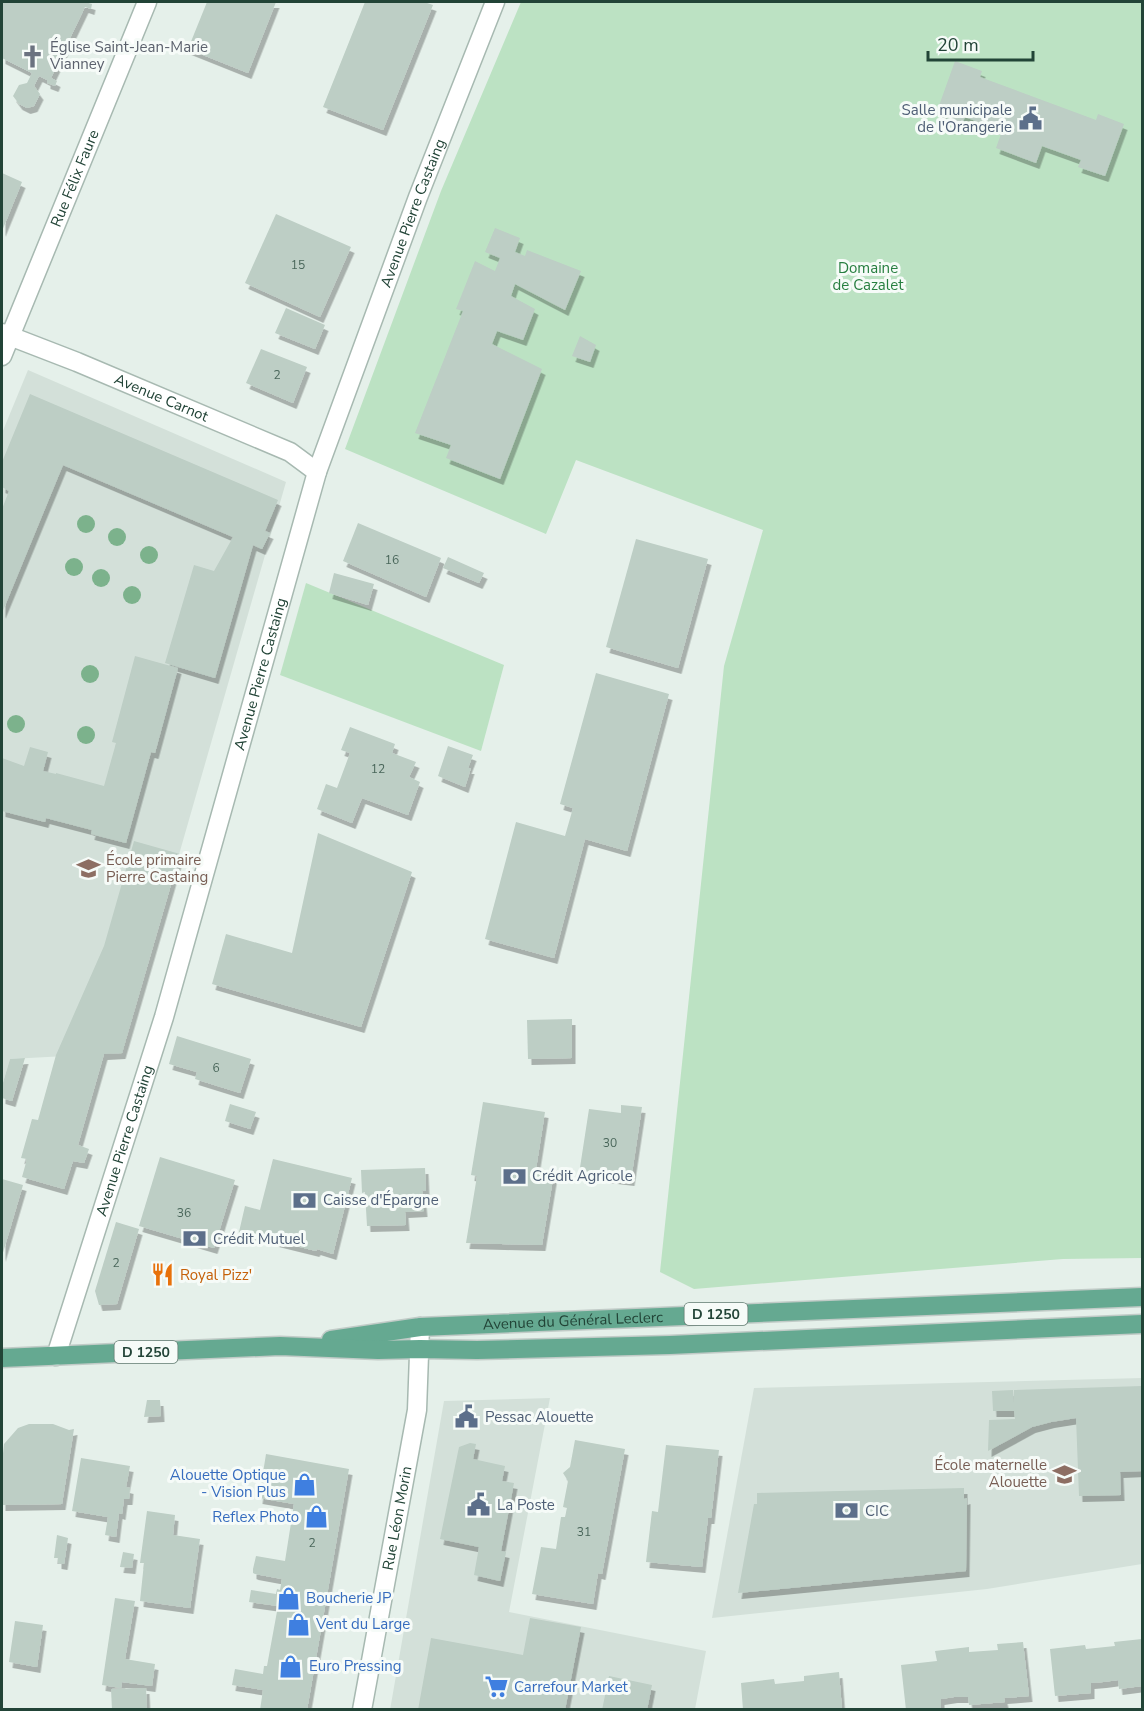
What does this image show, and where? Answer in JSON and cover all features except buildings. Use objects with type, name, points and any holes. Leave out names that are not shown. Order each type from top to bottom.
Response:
[{"type":"main road","name":"Avenue du Général Leclerc","points":[[291,1346],[420,1327],[1143,1297]]},
{"type":"main road","name":"Avenue du Général Leclerc","points":[[2,1358],[291,1346],[378,1350],[477,1350],[659,1345],[1143,1324]]},
{"type":"street","name":"Rue Félix Faure","points":[[2,356],[5,334],[147,2]]},
{"type":"street","name":"Avenue Pierre Castaing","points":[[56,1356],[164,1017],[317,472],[418,197],[495,2]]},
{"type":"street","name":"Avenue Carnot","points":[[5,334],[290,452],[317,472]]},
{"type":"street","name":"Rue Léon Morin","points":[[362,1710],[417,1410],[420,1327]]},
{"type":"shaded area","name":"École primaire Pierre Castaing","points":[[28,370],[286,482],[122,1053],[10,1059],[2,1086],[2,433]]},
{"type":"shaded area","points":[[1142,1378],[1142,1564],[987,1589],[712,1618],[754,1388]]},
{"type":"shaded area","points":[[550,1398],[509,1612],[706,1651],[695,1709],[390,1710],[444,1401]]},
{"type":"green space","name":"Domaine de Cazalet","points":[[521,2],[1142,2],[1142,1258],[1063,1259],[694,1289],[660,1272],[724,666],[763,530],[576,460],[546,534],[345,449],[441,191]]},
{"type":"green space","points":[[306,583],[504,665],[481,751],[280,675]]},
{"type":"place","name":"Église Saint-Jean-Marie Vianney","points":[[32,56]]},
{"type":"place","name":"Salle municipale de l'Orangerie","points":[[1030,119]]},
{"type":"place","name":"École primaire Pierre Castaing","points":[[88,869]]},
{"type":"place","name":"Crédit Agricole","points":[[514,1176]]},
{"type":"place","name":"Caisse d'Épargne","points":[[305,1200]]},
{"type":"place","name":"Crédit Mutuel","points":[[195,1239]]},
{"type":"place","name":"Royal Pizz'","points":[[162,1275]]},
{"type":"place","name":"Pessac Alouette","points":[[467,1417]]},
{"type":"place","name":"École maternelle Alouette","points":[[1065,1474]]},
{"type":"place","name":"Alouette Optique - Vision Plus","points":[[304,1484]]},
{"type":"place","name":"La Poste","points":[[479,1505]]},
{"type":"place","name":"CIC","points":[[847,1511]]},
{"type":"place","name":"Reflex Photo","points":[[317,1517]]},
{"type":"place","name":"Boucherie JP","points":[[288,1598]]},
{"type":"place","name":"Vent du Large","points":[[298,1624]]},
{"type":"place","name":"Euro Pressing","points":[[291,1666]]},
{"type":"place","name":"Carrefour Market","points":[[496,1687]]}]
